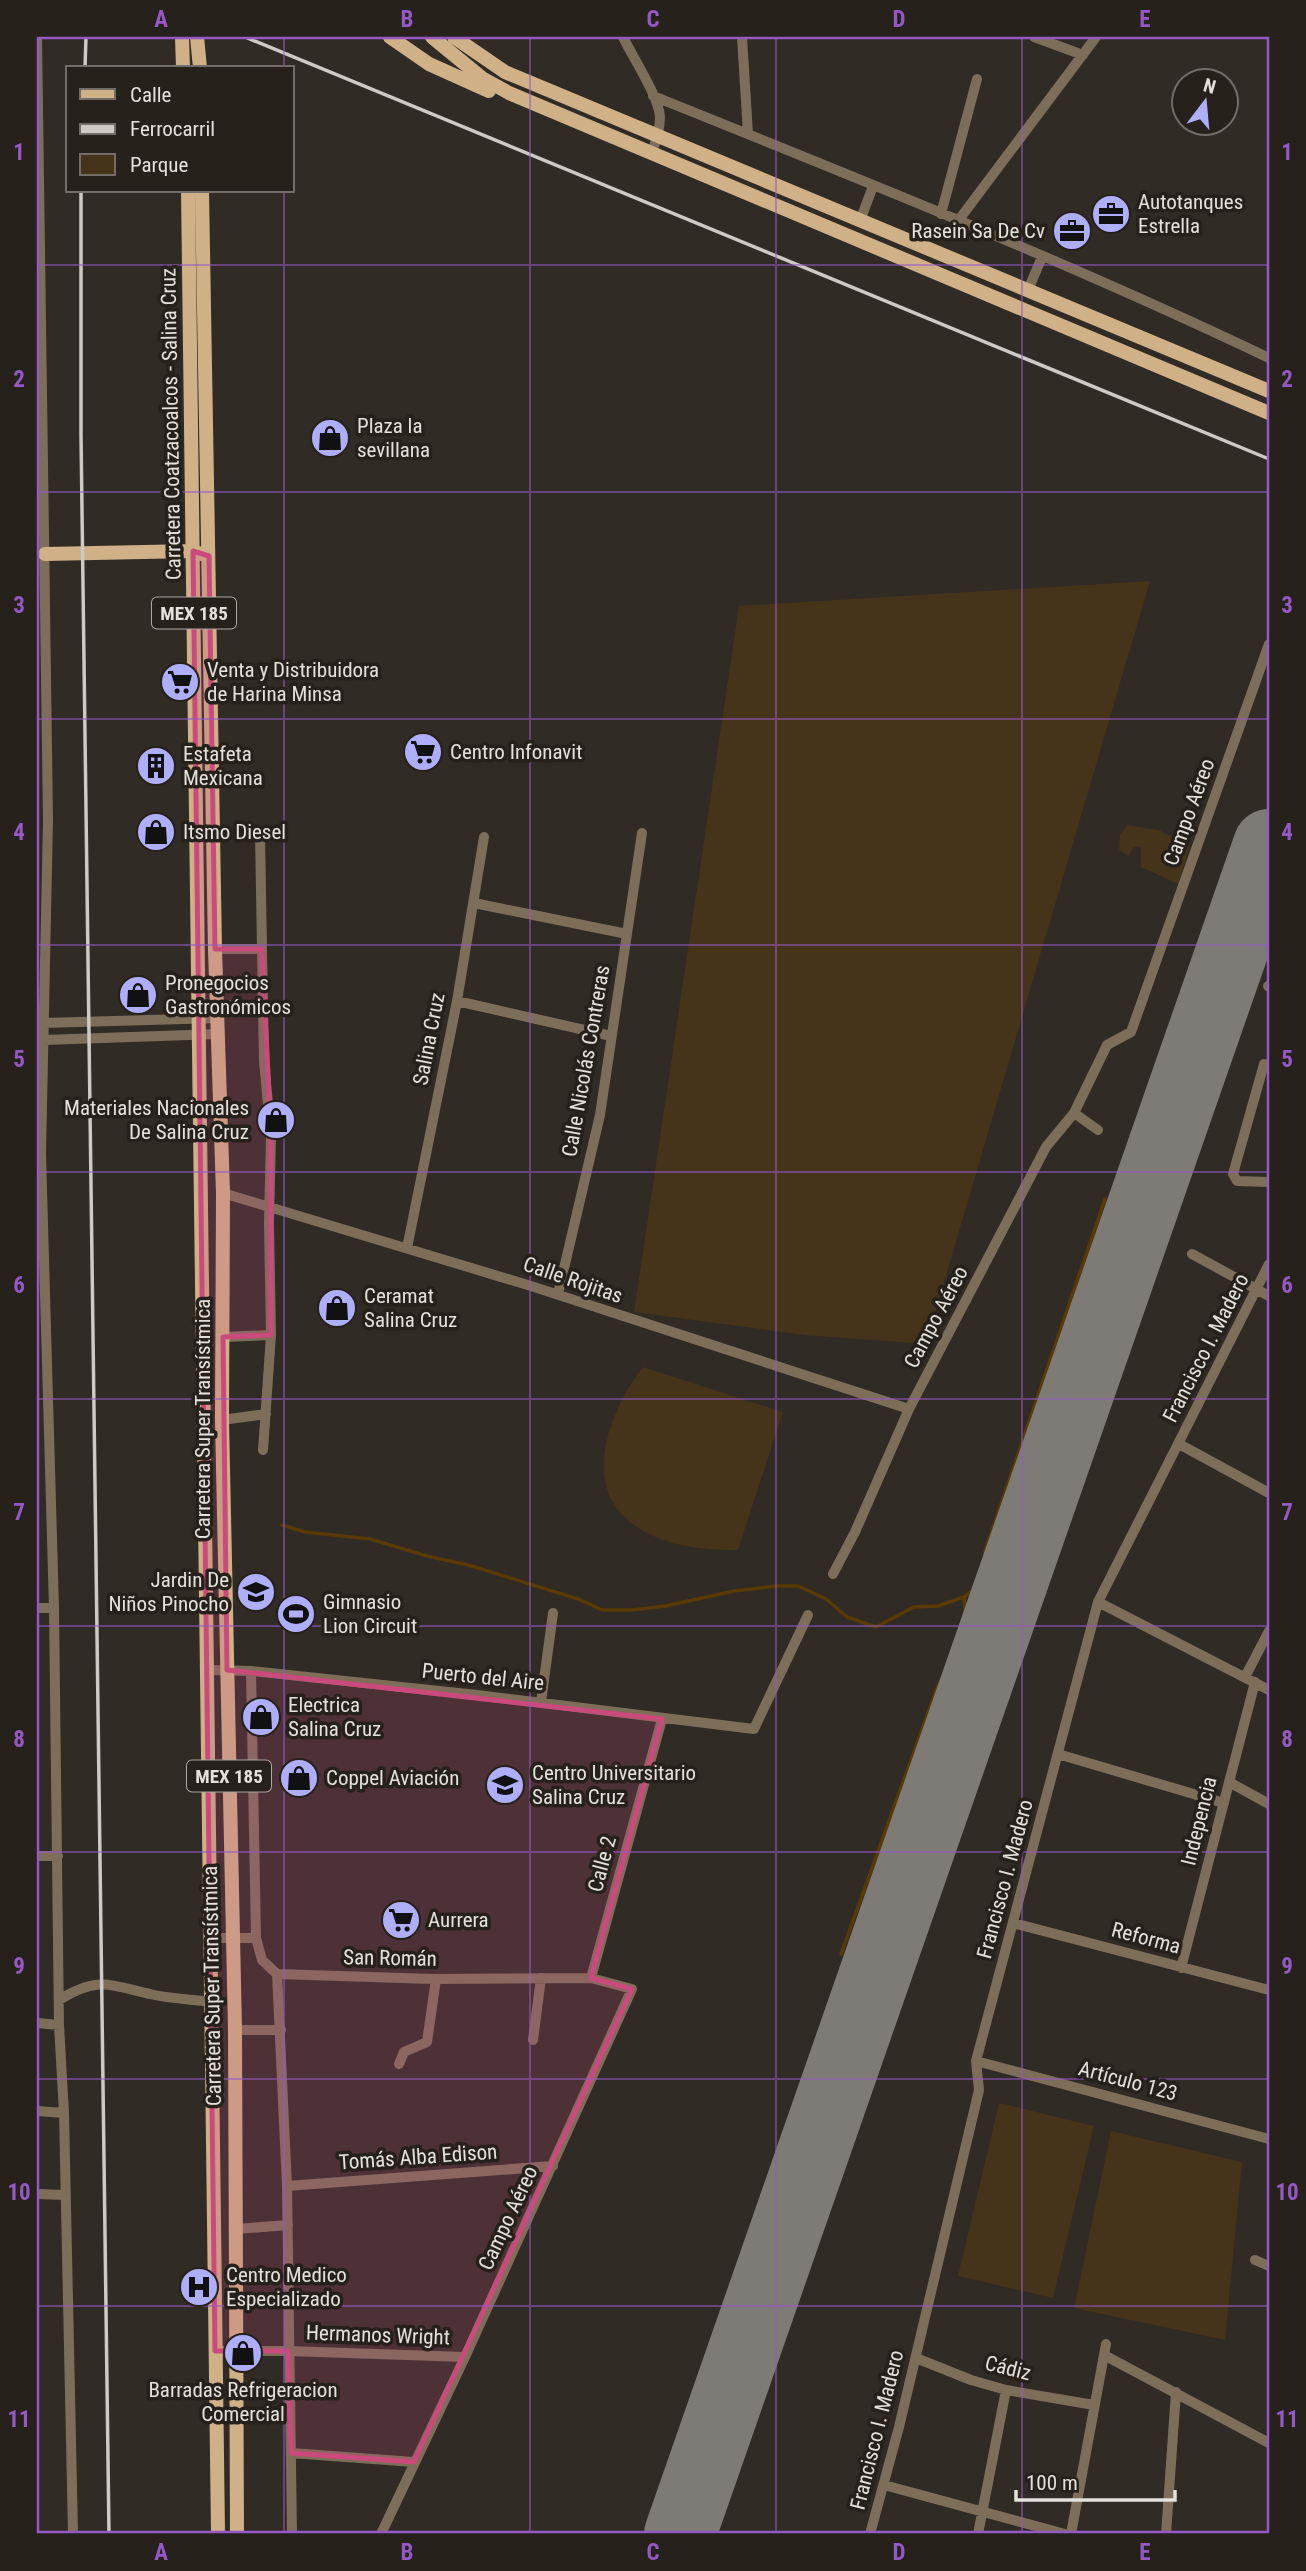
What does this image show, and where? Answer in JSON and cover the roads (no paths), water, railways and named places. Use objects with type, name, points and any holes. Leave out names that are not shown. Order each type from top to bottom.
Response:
[{"type":"main road","points":[[182,37],[183,66]]},
{"type":"main road","points":[[197,37],[200,61]]},
{"type":"main road","points":[[200,61],[204,37]]},
{"type":"main road","points":[[390,37],[429,64],[496,94],[587,127]]},
{"type":"main road","points":[[432,37],[482,78],[587,127],[1269,413]]},
{"type":"main road","points":[[454,37],[505,72],[1269,391]]},
{"type":"main road","name":"Carretera Coatzacoalcos - Salina Cruz","points":[[188,192],[200,1035]]},
{"type":"main road","name":"Carretera Super Transístmica","points":[[202,192],[215,949],[223,1193],[222,1420],[235,2030],[237,2534]]},
{"type":"main road","points":[[45,554],[193,551],[209,556]]},
{"type":"main road","name":"Carretera Super Transístmica","points":[[200,1035],[218,2534]]},
{"type":"street","points":[[37,37],[41,450],[45,554],[42,820],[44,1023],[39,1154],[41,1292],[49,1434],[54,1608],[59,2025],[64,2113],[73,2534]]},
{"type":"street","points":[[623,37],[660,115],[658,137],[651,154]]},
{"type":"street","points":[[742,37],[748,134]]},
{"type":"street","points":[[1034,37],[1083,55]]},
{"type":"street","points":[[958,221],[1096,37]]},
{"type":"street","points":[[942,214],[977,79]]},
{"type":"street","points":[[653,96],[942,214],[1180,316],[1269,358]]},
{"type":"street","points":[[860,221],[873,186]]},
{"type":"street","points":[[1028,290],[1042,257]]},
{"type":"street","name":"Campo Aéreo","points":[[833,1574],[855,1532],[909,1409],[1046,1147],[1074,1113],[1107,1045],[1131,1032],[1269,644]]},
{"type":"street","name":"Calle Nicolás Contreras","points":[[558,1294],[600,1115],[642,833]]},
{"type":"street","points":[[260,835],[264,1061],[271,1136],[271,1335],[263,1450]]},
{"type":"street","name":"Salina Cruz","points":[[407,1248],[457,1001],[484,837]]},
{"type":"street","points":[[474,903],[627,934]]},
{"type":"street","points":[[215,949],[262,949]]},
{"type":"street","points":[[457,1001],[611,1036]]},
{"type":"street","points":[[44,1023],[199,1019],[219,1012],[263,1006]]},
{"type":"street","points":[[43,1040],[219,1034]]},
{"type":"street","points":[[1269,1066],[1264,1064],[1233,1174],[1237,1181],[1269,1182]]},
{"type":"street","points":[[1074,1113],[1098,1130]]},
{"type":"street","name":"Calle Rojitas","points":[[223,1193],[558,1294],[909,1409]]},
{"type":"street","points":[[1192,1254],[1269,1296]]},
{"type":"street","name":"Francisco I. Madero","points":[[870,2534],[916,2358],[979,2090],[976,2061],[1098,1602],[1269,1264]]},
{"type":"street","points":[[223,1337],[271,1335]]},
{"type":"street","points":[[222,1420],[266,1414]]},
{"type":"street","points":[[37,1433],[49,1434]]},
{"type":"street","points":[[1179,1444],[1269,1493]]},
{"type":"street","points":[[1098,1602],[1269,1690]]},
{"type":"street","points":[[37,1608],[54,1608]]},
{"type":"street","points":[[541,1702],[553,1613]]},
{"type":"street","name":"Puerto del Aire","points":[[208,1670],[251,1671],[541,1702],[754,1729],[808,1615]]},
{"type":"street","name":"Indepencia","points":[[1181,1968],[1229,1782],[1250,1680],[1269,1631]]},
{"type":"street","points":[[251,1671],[256,1938],[262,1960],[277,1974],[281,2030],[288,2225],[292,2534]]},
{"type":"street","name":"Calle 2","points":[[591,1978],[662,1719]]},
{"type":"street","points":[[1058,1754],[1224,1802]]},
{"type":"street","points":[[1229,1782],[1269,1804]]},
{"type":"street","points":[[37,1856],[58,1856]]},
{"type":"street","name":"Reforma","points":[[1013,1923],[1269,1990]]},
{"type":"street","points":[[210,1938],[256,1938]]},
{"type":"street","name":"San Román","points":[[277,1974],[436,1979],[591,1978],[632,1989]]},
{"type":"street","points":[[533,2040],[541,1978]]},
{"type":"street","points":[[399,2064],[404,2052],[427,2042],[436,1979]]},
{"type":"street","points":[[59,2000],[81,1988],[118,1984],[151,1994],[211,2002]]},
{"type":"street","name":"Campo Aéreo","points":[[381,2534],[553,2166],[632,1989]]},
{"type":"street","points":[[37,2023],[59,2025]]},
{"type":"street","points":[[235,2030],[281,2030]]},
{"type":"street","name":"Artículo 123","points":[[976,2061],[1269,2139]]},
{"type":"street","points":[[37,2111],[64,2113]]},
{"type":"street","name":"Tomás Alba Edison","points":[[287,2186],[553,2166]]},
{"type":"street","points":[[37,2194],[65,2195]]},
{"type":"street","points":[[236,2229],[288,2225]]},
{"type":"street","points":[[1255,2260],[1269,2266]]},
{"type":"street","points":[[1071,2534],[1105,2349],[1269,2443]]},
{"type":"street","name":"Hermanos Wright","points":[[215,2351],[465,2357]]},
{"type":"street","name":"Cádiz","points":[[916,2358],[971,2380],[1006,2390],[1094,2405]]},
{"type":"street","points":[[978,2534],[1006,2390]]},
{"type":"street","points":[[1166,2534],[1176,2392]]},
{"type":"street","points":[[291,2453],[414,2462]]},
{"type":"street","points":[[884,2485],[1065,2534]]},
{"type":"waterway","points":[[841,1954],[937,1688],[956,1651],[968,1640],[964,1597],[984,1578],[985,1551],[1105,1199]]},
{"type":"waterway","points":[[282,1525],[305,1532],[370,1539],[472,1566],[581,1600],[602,1610],[665,1606],[734,1591],[798,1586],[826,1599],[847,1617],[876,1627],[914,1607],[938,1606],[964,1597]]},
{"type":"railway","points":[[85,66],[86,37]]},
{"type":"railway","points":[[245,37],[1269,459]]},
{"type":"railway","points":[[81,192],[81,435],[109,2534]]},
{"type":"place","name":"Autotanques Estrella","points":[[1111,214]]},
{"type":"place","name":"Rasein Sa De Cv","points":[[1072,231]]},
{"type":"place","name":"Plaza la sevillana","points":[[330,438]]},
{"type":"place","name":"Venta y Distribuidora de Harina Minsa","points":[[180,682]]},
{"type":"place","name":"Centro Infonavit","points":[[423,752]]},
{"type":"place","name":"Estafeta Mexicana","points":[[156,766]]},
{"type":"place","name":"Itsmo Diesel","points":[[156,832]]},
{"type":"place","name":"Pronegocios Gastronómicos","points":[[138,995]]},
{"type":"place","name":"Materiales Nacionales De Salina Cruz","points":[[276,1120]]},
{"type":"place","name":"Ceramat Salina Cruz","points":[[337,1308]]},
{"type":"place","name":"Jardin De Niños Pinocho","points":[[256,1592]]},
{"type":"place","name":"Gimnasio Lion Circuit","points":[[296,1614]]},
{"type":"place","name":"Electrica Salina Cruz","points":[[261,1717]]},
{"type":"place","name":"Coppel Aviación","points":[[299,1778]]},
{"type":"place","name":"Centro Universitario Salina Cruz","points":[[505,1785]]},
{"type":"place","name":"Aurrera","points":[[401,1920]]},
{"type":"place","name":"Centro Medico Especializado","points":[[199,2287]]},
{"type":"place","name":"Barradas Refrigeracion Comercial","points":[[243,2353]]}]
